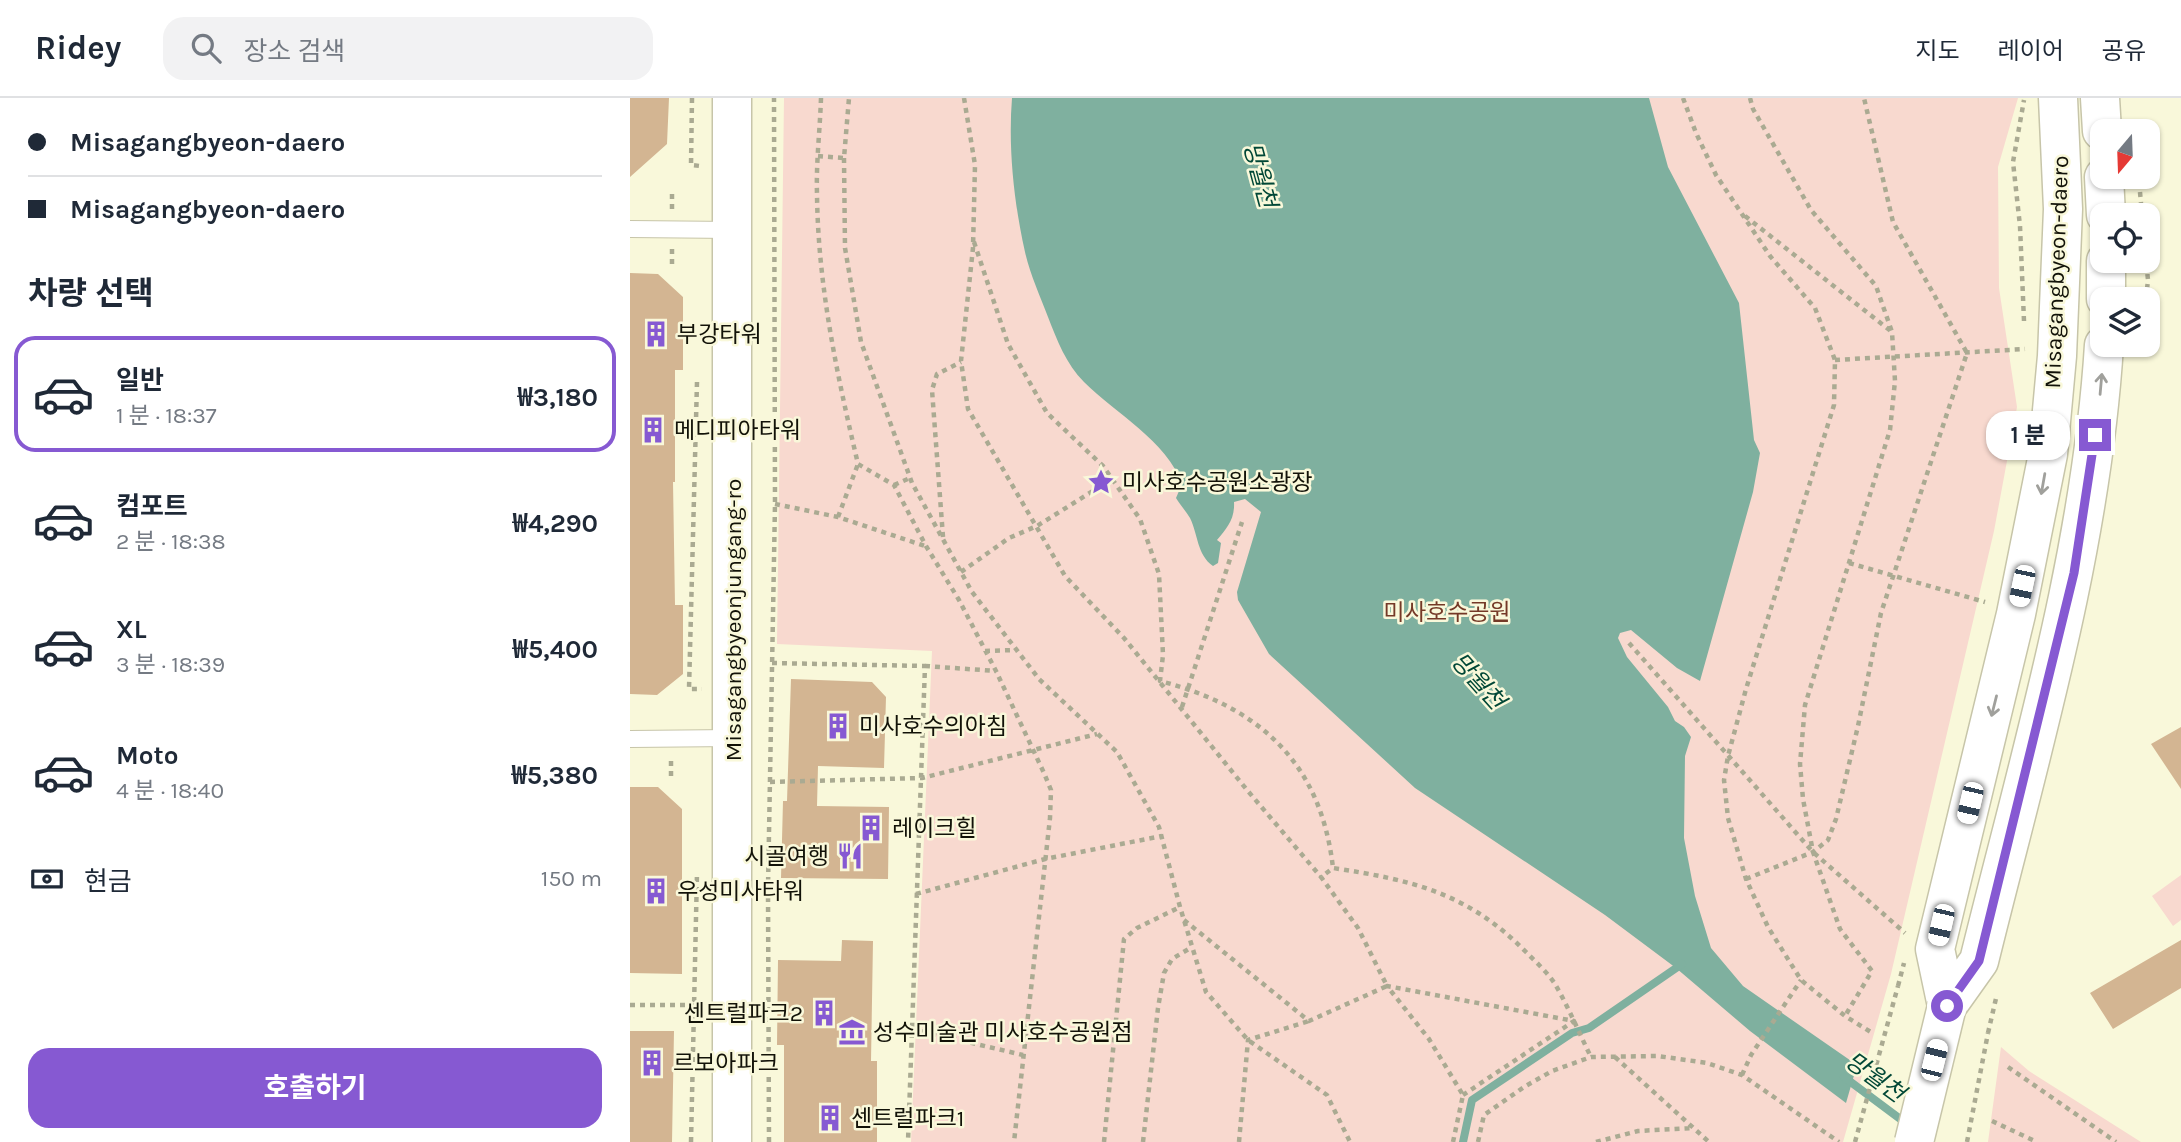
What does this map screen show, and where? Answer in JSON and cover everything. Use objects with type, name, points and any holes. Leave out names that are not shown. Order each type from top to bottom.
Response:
[{"type":"main road","name":"Misagangbyeonjungang-ro","points":[[732,98],[732,1142]]},
{"type":"main road","name":"Misagangbyeon-daero","points":[[1947,1006],[1935,949],[2016,614],[2048,454],[2057,356],[2063,209],[2058,98]]},
{"type":"main road","points":[[2100,98],[2101,119]]},
{"type":"main road","points":[[1914,1142],[1947,1006],[1979,961],[2074,573],[2101,391],[2103,357]]},
{"type":"lane","points":[[630,229],[733,230]]},
{"type":"lane","points":[[630,738],[733,738]]},
{"type":"path","points":[[691,165],[692,98]]},
{"type":"path","points":[[769,1142],[768,949],[775,504],[774,98]]},
{"type":"path","points":[[821,98],[817,195],[824,287],[835,368],[858,464],[838,517]]},
{"type":"path","points":[[849,98],[844,158],[845,248],[861,342],[910,478],[972,592],[1039,679],[1117,752],[1159,827],[1206,992],[1248,1040],[1326,1095],[1350,1142]]},
{"type":"path","points":[[964,98],[975,165],[973,236],[961,361],[968,409],[1065,576],[1124,638],[1160,681],[1321,877],[1358,928],[1387,986],[1429,1039],[1462,1095],[1452,1142]]},
{"type":"path","points":[[1683,98],[1716,175],[1770,256],[1815,308],[1835,360],[1834,405],[1728,756],[1724,780],[1728,818],[1746,879],[1768,928],[1801,980],[1845,1016],[1874,1034]]},
{"type":"path","points":[[1750,98],[1753,109],[1811,210],[1876,286],[1892,332],[1895,381],[1890,430],[1805,705],[1800,764],[1803,799],[1813,852],[1840,929],[1872,971],[1845,1016]]},
{"type":"path","points":[[1746,879],[1813,852],[1828,840],[1836,819],[1858,726],[1881,613],[1967,352],[1893,222],[1864,98]]},
{"type":"path","points":[[2024,324],[2020,226],[2013,162],[2025,98]]},
{"type":"path","points":[[818,156],[844,158]]},
{"type":"path","points":[[2140,190],[2141,203]]},
{"type":"path","points":[[1739,211],[1892,332]]},
{"type":"path","points":[[973,236],[1008,344],[1047,413],[1103,466],[1140,519],[1158,574],[1163,655],[1160,681]]},
{"type":"path","points":[[2025,337],[2026,361]]},
{"type":"path","points":[[1835,360],[2025,349]]},
{"type":"path","points":[[944,541],[932,390],[937,374],[961,361]]},
{"type":"path","points":[[689,689],[697,382]]},
{"type":"path","points":[[858,464],[894,485],[996,671],[1051,790],[1014,1142]]},
{"type":"path","points":[[894,485],[910,478]]},
{"type":"path","points":[[961,572],[1009,538],[1037,526],[1112,479]]},
{"type":"path","points":[[775,504],[838,517],[926,546]]},
{"type":"path","points":[[1182,708],[1242,523]]},
{"type":"path","points":[[1849,563],[1993,604]]},
{"type":"path","points":[[1629,643],[1813,852],[1910,937],[1913,924]]},
{"type":"path","points":[[985,651],[1017,649]]},
{"type":"path","points":[[772,663],[925,666],[996,671]]},
{"type":"path","points":[[908,1142],[925,666]]},
{"type":"path","points":[[1160,681],[1189,689],[1233,708],[1261,727],[1285,751],[1303,775],[1320,809],[1329,837],[1333,868]]},
{"type":"path","points":[[770,782],[922,778],[1098,734]]},
{"type":"path","points":[[916,894],[1045,859],[1162,836]]},
{"type":"path","points":[[1321,877],[1333,868],[1385,876],[1434,889],[1472,908],[1503,928],[1553,982],[1591,1057]]},
{"type":"path","points":[[691,1142],[697,870]]},
{"type":"path","points":[[1104,1142],[1124,939],[1137,928],[1180,907]]},
{"type":"path","points":[[1184,920],[1308,1021]]},
{"type":"path","points":[[1143,1142],[1164,973],[1172,959],[1192,947]]},
{"type":"path","points":[[1855,1142],[1904,961]]},
{"type":"path","points":[[1742,1075],[1751,1055],[1801,980]]},
{"type":"path","points":[[1248,1040],[1308,1021],[1387,986],[1575,1023]]},
{"type":"path","points":[[630,1004],[694,1004]]},
{"type":"path","points":[[1462,1095],[1575,1023]]},
{"type":"path","points":[[912,1029],[1023,1055]]},
{"type":"path","points":[[1968,1142],[1988,1033]]},
{"type":"path","points":[[1239,1142],[1248,1040]]},
{"type":"path","points":[[1478,1142],[1484,1115],[1552,1071],[1591,1057],[1658,1056],[1707,1063],[1742,1075],[1839,1142]]},
{"type":"path","points":[[1614,1057],[1709,1142]]},
{"type":"path","points":[[2008,1067],[2116,1142]]},
{"type":"path","points":[[1992,1121],[2037,1142]]},
{"type":"path","points":[[1596,1142],[1638,1131],[1693,1128]]},
{"type":"green space","name":"미사호수공원","points":[[784,98],[2018,98],[1998,167],[1999,288],[2017,407],[1994,531],[1891,974],[1843,1142],[911,1142],[932,651],[777,644]]},
{"type":"green space","points":[[2181,875],[2181,920],[2173,926],[2152,896]]},
{"type":"green space","points":[[2001,1047],[2029,1071],[2141,1142],[1988,1142]]},
{"type":"water","points":[[1012,98],[1649,98],[1668,167],[1739,303],[1754,440],[1760,453],[1753,492],[1700,681],[1677,668],[1631,630],[1620,633],[1618,638],[1627,657],[1668,707],[1675,721],[1684,727],[1691,737],[1685,756],[1684,838],[1695,896],[1711,948],[1743,986],[1857,1065],[1846,1103],[1750,1031],[1676,968],[1605,915],[1415,788],[1269,654],[1238,600],[1237,592],[1261,512],[1245,499],[1234,502],[1232,518],[1217,540],[1221,543],[1218,563],[1213,566],[1204,556],[1193,524],[1176,498],[1182,484],[1165,454],[1139,428],[1084,382],[1067,360],[1059,343],[1032,277],[1021,233],[1011,156]]},
{"type":"building","points":[[630,98],[669,98],[667,144],[630,177]]},
{"type":"building","points":[[630,273],[658,274],[683,297],[683,370],[675,370],[673,482],[675,605],[683,605],[683,674],[657,695],[630,694]]},
{"type":"building","points":[[791,679],[872,682],[886,697],[884,768],[818,766],[817,806],[889,807],[888,879],[781,878],[783,801],[787,801]]},
{"type":"building","points":[[2181,727],[2181,789],[2151,744]]},
{"type":"building","name":"우성미사타워","points":[[630,787],[658,787],[682,809],[682,974],[630,973]]},
{"type":"building","points":[[842,940],[873,941],[871,1061],[877,1061],[877,1142],[784,1142],[784,1045],[777,1045],[778,960],[841,961]]},
{"type":"building","points":[[2181,940],[2181,988],[2113,1029],[2090,993]]},
{"type":"building","name":"르보아파크","points":[[630,1031],[674,1031],[672,1142],[630,1142]]},
{"type":"waterway","points":[[1463,1142],[1472,1100],[1572,1033],[1589,1028],[1682,964]]},
{"type":"waterway","name":"망월천","points":[[1844,1077],[1907,1124]]},
{"type":"place","name":"부강타워","points":[[656,334]]},
{"type":"place","name":"메디피아타워","points":[[653,430]]},
{"type":"place","name":"미사호수공원소광장","points":[[1101,482]]},
{"type":"place","name":"미사호수의아침","points":[[838,726]]},
{"type":"place","name":"레이크힐","points":[[871,828]]},
{"type":"place","name":"시골여행","points":[[850,856]]},
{"type":"place","name":"우성미사타워","points":[[656,891]]},
{"type":"place","name":"센트럴파크2","points":[[824,1013]]},
{"type":"place","name":"성수미술관 미사호수공원점","points":[[852,1032]]},
{"type":"place","name":"르보아파크","points":[[652,1063]]},
{"type":"place","name":"센트럴파크1","points":[[830,1118]]},
{"type":"route","points":[[1947,1006],[1979,961],[2074,573],[2095,435]]}]
